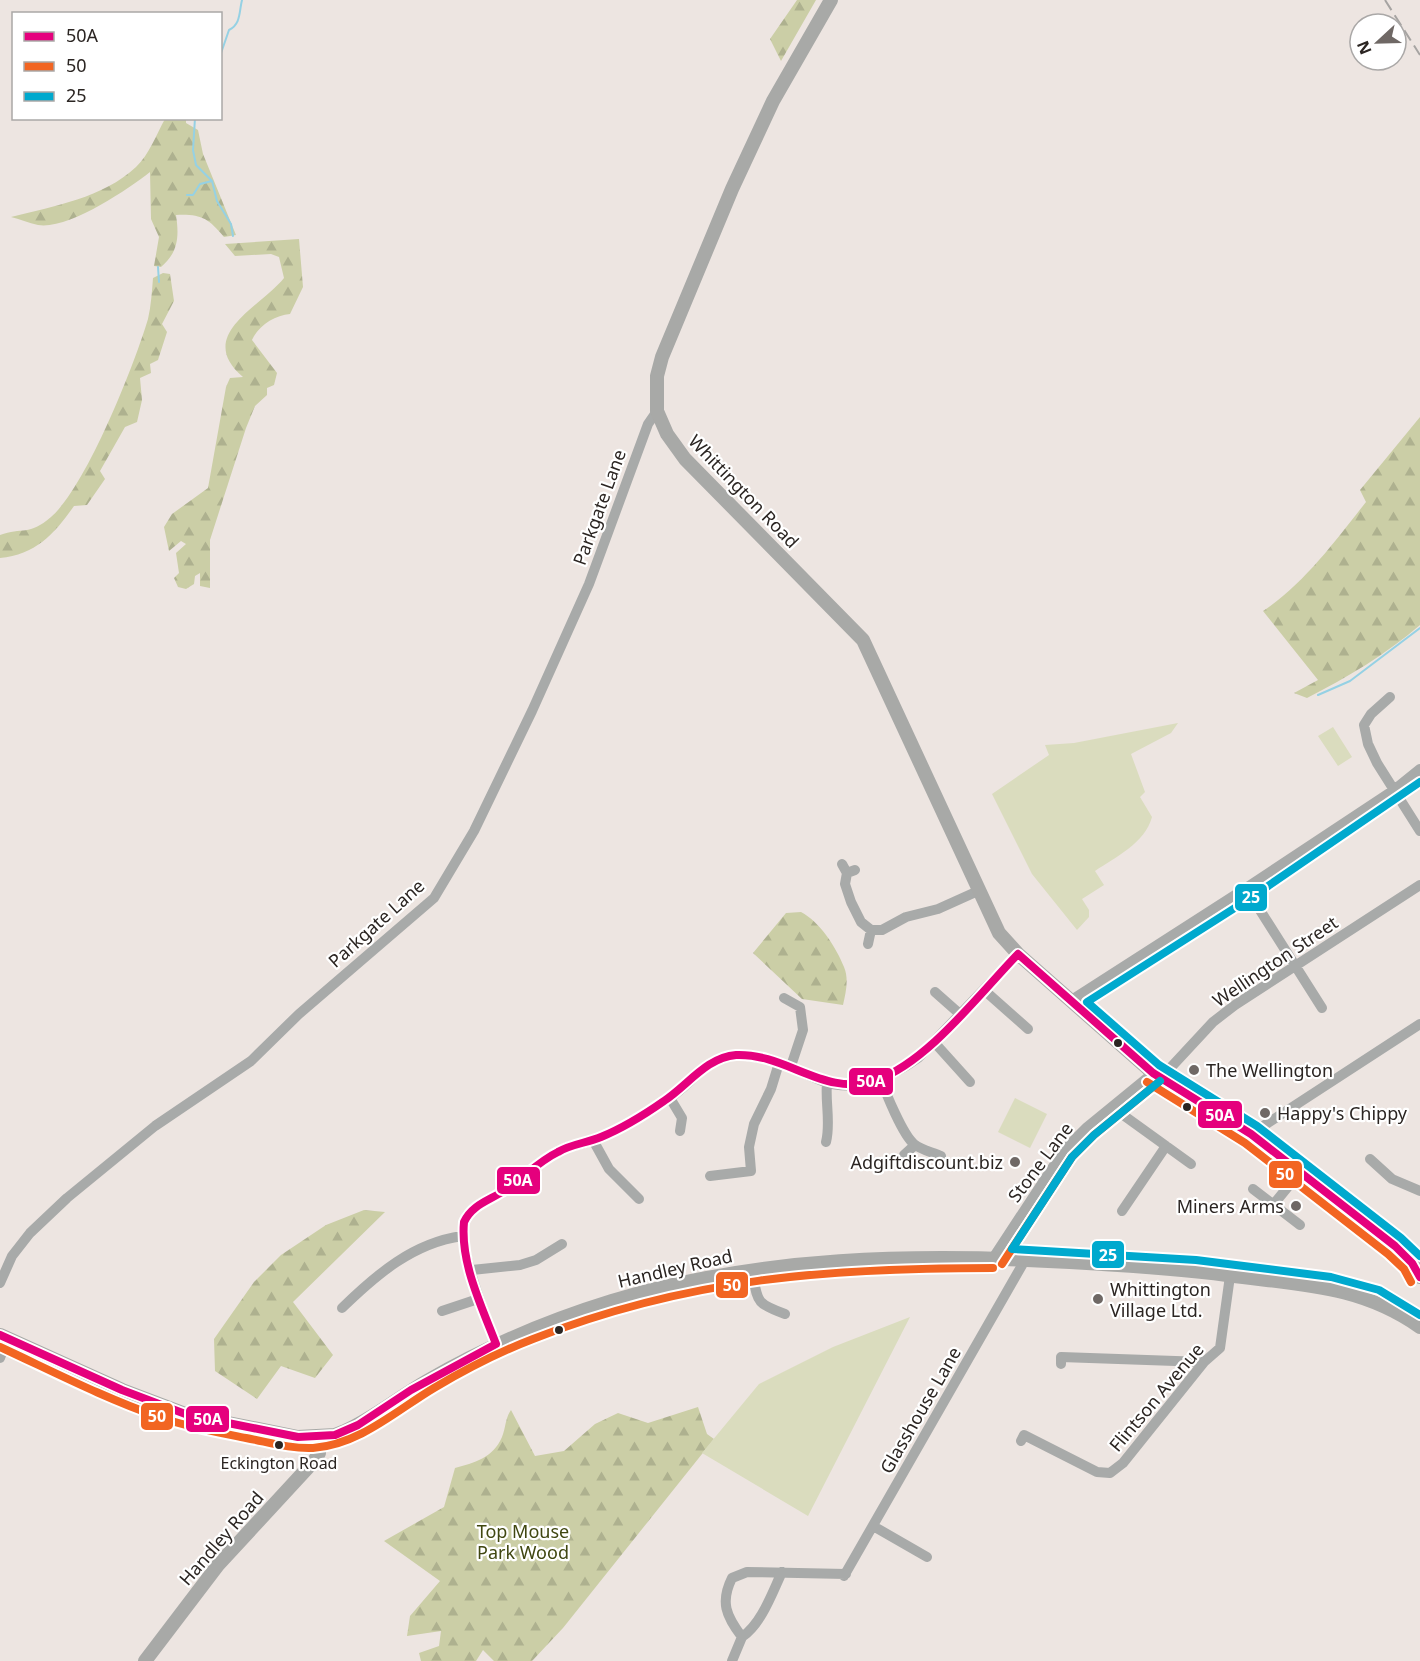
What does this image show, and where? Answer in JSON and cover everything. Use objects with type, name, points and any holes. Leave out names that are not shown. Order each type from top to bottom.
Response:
[{"type":"street","name":"Whittington Road","points":[[831,0],[773,101],[732,189],[662,357],[657,376],[657,411],[667,434],[685,459],[863,640],[999,933],[1018,954],[1157,1076],[1251,1134],[1395,1246],[1412,1263],[1420,1277]]},
{"type":"street","name":"Parkgate Lane","points":[[0,1283],[12,1256],[30,1233],[67,1198],[154,1126],[251,1061],[299,1014],[434,898],[474,831],[532,711],[589,584],[648,424],[657,411]]},
{"type":"street","points":[[1390,698],[1371,714],[1364,725],[1368,744],[1420,831]]},
{"type":"street","points":[[1070,1000],[1246,888],[1394,790],[1420,769]]},
{"type":"street","points":[[848,869],[845,884],[851,902],[861,922],[872,930],[882,930],[906,916],[938,909],[978,891]]},
{"type":"street","name":"Wellington Street","points":[[1157,1076],[1213,1022],[1420,885]]},
{"type":"street","points":[[1246,888],[1322,1008]]},
{"type":"street","points":[[868,944],[872,930]]},
{"type":"street","points":[[496,1344],[478,1299],[462,1236],[464,1221],[473,1209],[505,1191],[541,1162],[566,1148],[593,1140],[670,1098],[698,1074],[725,1057],[752,1056],[791,1066],[827,1083],[849,1085],[881,1079],[910,1064],[961,1015],[1018,954]]},
{"type":"street","points":[[984,990],[1028,1029]]},
{"type":"street","points":[[935,992],[961,1015]]},
{"type":"street","points":[[784,998],[800,1007],[803,1030],[791,1066]]},
{"type":"street","points":[[1251,1134],[1420,1024]]},
{"type":"street","points":[[933,1042],[970,1082]]},
{"type":"street","points":[[710,1176],[751,1171],[749,1147],[754,1124],[771,1089],[779,1063]]},
{"type":"street","name":"Stone Lane","points":[[993,1258],[1064,1150],[1112,1107],[1157,1076]]},
{"type":"street","points":[[881,1079],[890,1104],[915,1145],[941,1155]]},
{"type":"street","points":[[826,1142],[829,1131],[825,1102],[827,1083]]},
{"type":"street","points":[[670,1098],[682,1118],[680,1131]]},
{"type":"street","points":[[1112,1107],[1191,1164]]},
{"type":"street","points":[[593,1140],[609,1169],[639,1199]]},
{"type":"street","points":[[904,1155],[915,1145]]},
{"type":"street","points":[[1122,1211],[1166,1146]]},
{"type":"street","points":[[1370,1159],[1392,1179],[1420,1191]]},
{"type":"street","points":[[1273,1205],[1300,1172]]},
{"type":"street","points":[[1253,1189],[1300,1225]]},
{"type":"street","points":[[342,1308],[391,1264],[437,1240],[462,1236]]},
{"type":"street","points":[[472,1270],[520,1265],[536,1260],[562,1245]]},
{"type":"street","name":"Handley Road","points":[[145,1661],[218,1565],[314,1461],[319,1453],[318,1436],[334,1435],[358,1425],[411,1390],[496,1344],[544,1324],[614,1300],[688,1281],[752,1270],[824,1262],[993,1258],[1195,1270],[1330,1287],[1375,1300],[1420,1327]]},
{"type":"street","name":"Glasshouse Lane","points":[[782,1572],[845,1575],[1025,1260]]},
{"type":"street","points":[[752,1270],[762,1306],[785,1314]]},
{"type":"street","name":"Flintson Avenue","points":[[1021,1441],[1024,1435],[1097,1472],[1110,1473],[1123,1463],[1204,1362],[1220,1348],[1230,1276]]},
{"type":"street","points":[[442,1311],[478,1299]]},
{"type":"street","points":[[0,1358],[4,1337],[122,1390],[188,1415],[298,1437],[318,1436]]},
{"type":"street","points":[[1061,1364],[1061,1357],[1204,1362]]},
{"type":"street","points":[[873,1526],[927,1557]]},
{"type":"street","points":[[732,1661],[742,1637],[754,1624],[782,1572],[747,1572],[732,1578],[724,1599],[725,1611],[742,1637]]},
{"type":"green space","points":[[797,0],[816,0],[781,61],[770,39]]},
{"type":"green space","points":[[164,120],[186,120],[186,123],[198,130],[203,154],[236,235],[224,237],[203,218],[176,215],[177,236],[174,249],[161,267],[154,266],[159,237],[151,219],[150,172],[97,207],[65,221],[38,225],[11,217],[77,200],[109,186],[136,167]]},
{"type":"green space","points":[[299,239],[303,287],[290,314],[268,322],[258,330],[252,340],[277,373],[274,385],[267,388],[267,395],[255,406],[246,428],[210,540],[210,588],[200,586],[200,573],[195,576],[194,584],[186,589],[178,587],[174,578],[179,573],[176,553],[186,544],[181,541],[169,551],[164,527],[172,514],[208,488],[226,387],[230,378],[243,377],[230,362],[226,348],[228,335],[236,323],[284,278],[279,257],[271,254],[235,256],[225,244]]},
{"type":"green space","points":[[163,273],[170,274],[174,301],[162,324],[167,332],[158,360],[150,364],[151,373],[140,378],[142,400],[137,422],[125,427],[100,471],[105,479],[87,505],[74,506],[52,534],[43,541],[24,552],[0,558],[0,535],[31,529],[43,523],[65,502],[79,480],[132,366],[148,319],[153,278]]},
{"type":"green space","points":[[1420,417],[1420,625],[1352,674],[1307,698],[1294,693],[1318,680],[1263,611],[1306,575],[1331,546],[1366,502],[1360,490]]},
{"type":"green space","points":[[1178,723],[1171,733],[1131,754],[1145,792],[1140,797],[1152,817],[1136,842],[1095,871],[1104,885],[1082,899],[1089,910],[1089,917],[1077,930],[1032,874],[992,794],[1049,755],[1045,745],[1074,743]]},
{"type":"green space","points":[[1333,727],[1352,757],[1338,766],[1318,736]]},
{"type":"green space","points":[[801,912],[821,929],[841,959],[847,981],[843,1005],[802,999],[753,953],[786,913]]},
{"type":"green space","points":[[1015,1098],[1047,1114],[1030,1148],[998,1132]]},
{"type":"green space","points":[[364,1210],[385,1212],[293,1302],[333,1355],[315,1378],[281,1366],[257,1399],[215,1371],[214,1339],[254,1282],[281,1255],[326,1225]]},
{"type":"green space","points":[[910,1317],[808,1516],[702,1453],[759,1384],[833,1347]]},
{"type":"green space","name":"Top Mouse Park Wood","points":[[698,1407],[707,1434],[714,1439],[563,1628],[532,1661],[494,1661],[483,1650],[476,1661],[421,1661],[419,1653],[439,1646],[441,1631],[407,1636],[410,1616],[440,1581],[384,1541],[444,1507],[455,1468],[476,1462],[494,1450],[502,1437],[511,1410],[535,1456],[564,1451],[595,1424],[618,1413],[648,1423]]},
{"type":"waterway","points":[[222,50],[229,30],[238,21],[242,0]]},
{"type":"waterway","points":[[195,120],[193,150],[196,165],[212,181],[217,201],[231,224],[233,236]]},
{"type":"waterway","points":[[187,195],[193,195],[200,184],[212,181]]},
{"type":"waterway","points":[[158,267],[159,282]]},
{"type":"waterway","points":[[1318,695],[1350,681],[1420,628]]},
{"type":"railway","points":[[1385,0],[1420,55]]},
{"type":"transit line","name":"25","points":[[1420,782],[1252,897],[1087,1002],[1159,1065],[1257,1126],[1401,1238],[1420,1256]]},
{"type":"transit line","name":"50A","points":[[1018,954],[1153,1073],[1251,1134],[1395,1246],[1412,1263],[1420,1277]]},
{"type":"transit line","name":"50A","points":[[496,1344],[473,1284],[465,1253],[464,1222],[476,1207],[509,1187],[550,1156],[568,1147],[596,1139],[641,1116],[673,1095],[707,1066],[726,1057],[755,1056],[840,1083],[857,1084],[876,1080],[914,1059],[933,1043],[1018,954]]},
{"type":"transit line","name":"50","points":[[1002,1264],[1072,1157],[1094,1135],[1160,1081]]},
{"type":"transit line","name":"25","points":[[1160,1081],[1094,1135],[1072,1157],[1012,1249],[1196,1260],[1331,1277],[1379,1290],[1420,1315]]},
{"type":"transit line","name":"50","points":[[1147,1082],[1245,1143],[1388,1254],[1404,1269],[1411,1282]]},
{"type":"transit line","name":"50","points":[[0,1347],[98,1393],[170,1421],[279,1445],[313,1448],[330,1445],[362,1433],[446,1381],[508,1349],[591,1318],[647,1302],[703,1290],[816,1274],[993,1268]]},
{"type":"transit line","name":"50A","points":[[0,1335],[122,1390],[188,1415],[298,1437],[335,1435],[358,1425],[411,1390],[496,1344]]},
{"type":"place","name":"The Wellington","points":[[1194,1070]]},
{"type":"place","name":"Happy's Chippy","points":[[1265,1113]]},
{"type":"place","name":"Adgiftdiscount.biz","points":[[1015,1162]]},
{"type":"place","name":"Miners Arms","points":[[1296,1206]]},
{"type":"place","name":"Whittington Village Ltd.","points":[[1098,1299]]},
{"type":"place","name":"Eckington Road","points":[[279,1445]]}]
